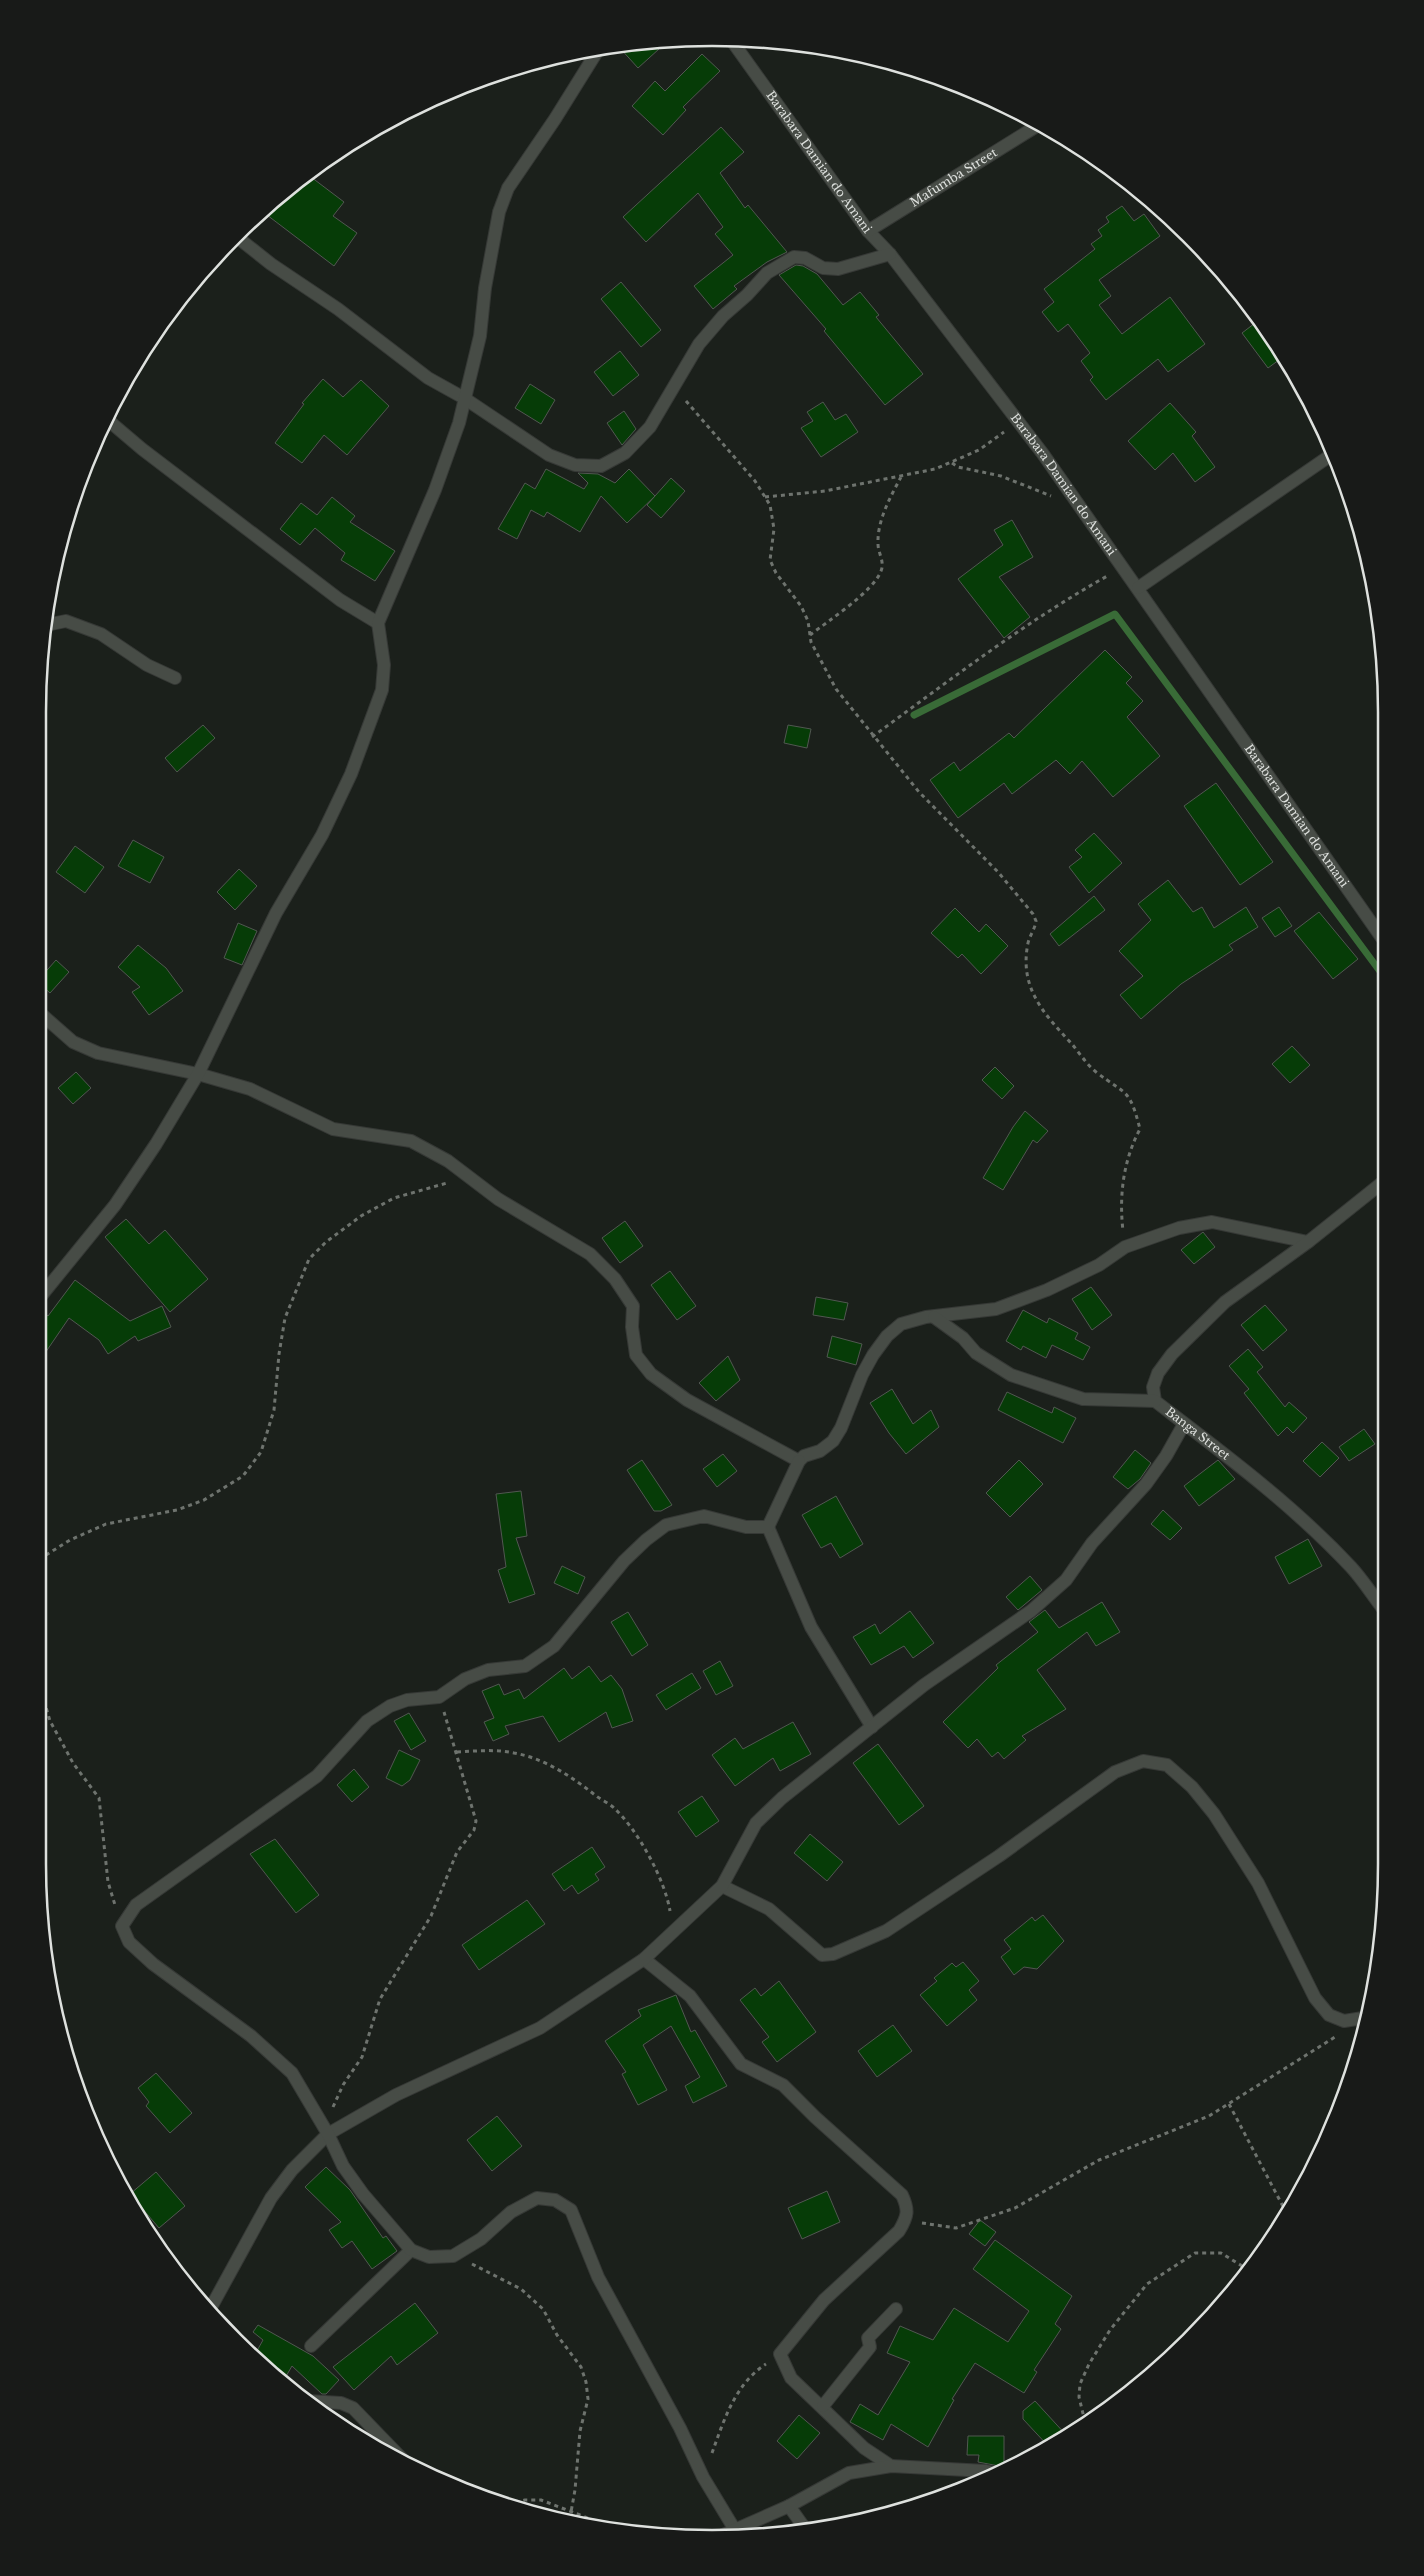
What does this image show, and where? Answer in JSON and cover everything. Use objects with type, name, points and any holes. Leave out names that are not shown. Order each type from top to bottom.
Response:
[{"type":"street","name":"Barabara Damian do Amani","points":[[736,47],[868,231],[890,254],[1019,422],[1138,588],[1378,932]]},
{"type":"street","points":[[46,1290],[115,1205],[156,1144],[198,1074],[276,913],[322,835],[351,774],[382,690],[384,665],[378,624],[435,490],[459,423],[480,336],[498,212],[508,188],[555,119],[594,57]]},
{"type":"street","name":"Mafumba Street","points":[[868,231],[1033,129]]},
{"type":"street","points":[[241,241],[271,264],[338,309],[428,378],[464,398],[549,455],[575,465],[601,466],[625,453],[650,426],[699,344],[723,316],[767,273],[794,257],[805,258],[823,268],[838,269],[890,254]]},
{"type":"street","points":[[112,424],[142,449],[340,600],[378,624]]},
{"type":"street","points":[[1138,588],[1327,458]]},
{"type":"street","points":[[52,624],[66,621],[100,634],[147,665],[175,678]]},
{"type":"street","points":[[46,1018],[73,1042],[98,1053],[198,1074],[250,1089],[333,1129],[411,1141],[448,1161],[498,1199],[590,1254],[615,1279],[633,1306],[632,1326],[636,1355],[651,1374],[687,1400],[799,1461]]},
{"type":"street","name":"Banga Street","points":[[1378,1186],[1308,1242],[1226,1302],[1172,1354],[1158,1373],[1153,1388],[1155,1401],[1246,1470],[1296,1514],[1352,1568],[1378,1602]]},
{"type":"street","points":[[872,1728],[811,1627],[768,1527],[799,1461],[804,1456],[820,1451],[833,1441],[842,1428],[862,1375],[886,1336],[901,1324],[934,1316],[996,1309],[1047,1290],[1099,1265],[1125,1247],[1179,1228],[1212,1222],[1308,1242]]},
{"type":"street","points":[[934,1316],[963,1338],[976,1353],[1011,1375],[1083,1399],[1155,1401]]},
{"type":"street","points":[[213,2305],[271,2198],[292,2170],[331,2132],[396,2096],[540,2028],[644,1959],[674,1933],[722,1886],[756,1823],[782,1798],[924,1685],[1031,1612],[1066,1580],[1092,1543],[1146,1484],[1184,1424]]},
{"type":"street","points":[[735,2529],[703,2477],[680,2428],[598,2277],[571,2210],[554,2200],[537,2198],[511,2212],[482,2239],[453,2256],[429,2257],[411,2250],[363,2194],[343,2166],[331,2132],[292,2073],[274,2054],[153,1964],[129,1942],[122,1926],[136,1905],[317,1776],[367,1721],[390,1706],[407,1700],[439,1696],[465,1679],[488,1670],[525,1666],[554,1646],[624,1561],[646,1540],[666,1525],[704,1516],[746,1526],[768,1527]]},
{"type":"street","points":[[722,1886],[769,1909],[822,1955],[833,1954],[886,1931],[999,1856],[1115,1772],[1143,1760],[1167,1765],[1192,1787],[1214,1814],[1258,1883],[1315,1998],[1329,2015],[1344,2021],[1359,2019]]},
{"type":"street","points":[[644,1959],[690,1996],[741,2064],[783,2085],[815,2117],[902,2194],[908,2208],[907,2218],[899,2231],[824,2300],[780,2354],[791,2378],[823,2406],[864,2448],[891,2466]]},
{"type":"street","points":[[311,2346],[411,2250]]},
{"type":"street","points":[[823,2406],[870,2347],[868,2338],[896,2309]]},
{"type":"street","points":[[320,2402],[341,2403],[353,2408],[392,2448]]},
{"type":"street","points":[[739,2529],[789,2506],[849,2473],[891,2466],[985,2471]]},
{"type":"street","points":[[789,2506],[801,2524]]},
{"type":"path","points":[[674,388],[755,480],[770,505],[774,530],[770,560],[776,574],[801,606],[808,621],[810,635],[821,664],[836,689],[872,737],[919,792],[998,872],[1033,914],[1036,921],[1028,942],[1027,965],[1028,982],[1036,1000],[1055,1029],[1094,1071],[1124,1091],[1132,1101],[1140,1130],[1130,1148],[1121,1196],[1125,1247]]},
{"type":"path","points":[[765,497],[826,491],[935,469],[979,450],[1019,422]]},
{"type":"path","points":[[952,463],[958,467],[1001,476],[1081,508]]},
{"type":"path","points":[[810,635],[875,584],[882,569],[878,546],[882,522],[889,501],[902,475]]},
{"type":"path","points":[[872,737],[992,648],[1064,601],[1123,567]]},
{"type":"path","points":[[46,1555],[70,1540],[106,1524],[177,1510],[204,1500],[242,1476],[261,1452],[274,1410],[278,1354],[285,1318],[309,1259],[326,1242],[361,1216],[394,1198],[469,1177]]},
{"type":"path","points":[[331,2132],[333,2104],[362,2057],[380,1999],[431,1916],[457,1852],[474,1830],[476,1821],[439,1696]]},
{"type":"path","points":[[46,1707],[50,1721],[73,1763],[99,1798],[108,1882],[122,1926]]},
{"type":"path","points":[[457,1752],[493,1750],[515,1753],[534,1759],[562,1773],[614,1808],[657,1870],[668,1895],[674,1933]]},
{"type":"path","points":[[908,2208],[922,2223],[956,2228],[1015,2208],[1099,2160],[1200,2119],[1229,2104],[1338,2035]]},
{"type":"path","points":[[1229,2104],[1283,2207]]},
{"type":"path","points":[[1084,2417],[1079,2397],[1080,2384],[1089,2364],[1110,2330],[1147,2284],[1195,2253],[1221,2253],[1242,2266]]},
{"type":"path","points":[[453,2256],[521,2288],[543,2309],[557,2335],[581,2367],[586,2382],[588,2399],[580,2431],[575,2490],[571,2512]]},
{"type":"path","points":[[703,2477],[723,2421],[745,2381],[780,2354]]},
{"type":"path","points":[[521,2501],[541,2500],[587,2518]]},
{"type":"building","points":[[659,49],[638,68],[624,52]]},
{"type":"building","points":[[702,54],[720,71],[683,107],[686,110],[663,135],[632,106],[655,81],[665,91]]},
{"type":"building","points":[[721,127],[744,152],[720,173],[745,208],[748,205],[787,252],[767,262],[734,286],[737,289],[713,309],[694,286],[733,255],[715,234],[723,227],[698,193],[646,242],[623,217]]},
{"type":"building","points":[[314,179],[344,202],[333,216],[357,233],[334,266],[268,216]]},
{"type":"building","points":[[1122,206],[1134,221],[1144,214],[1160,236],[1099,280],[1111,296],[1099,305],[1122,334],[1170,297],[1205,344],[1168,372],[1158,359],[1106,400],[1090,380],[1093,377],[1081,361],[1090,353],[1068,324],[1058,332],[1042,312],[1054,302],[1044,289],[1095,249],[1091,244],[1102,236],[1098,230],[1109,222],[1106,217]]},
{"type":"building","points":[[796,265],[803,266],[817,274],[843,305],[860,292],[879,315],[876,317],[923,374],[885,405],[824,331],[826,329],[779,275]]},
{"type":"building","points":[[621,282],[661,330],[641,347],[601,299]]},
{"type":"building","points":[[1253,325],[1278,361],[1268,368],[1242,333]]},
{"type":"building","points":[[620,351],[639,375],[613,396],[594,372]]},
{"type":"building","points":[[323,379],[343,397],[361,380],[389,406],[347,455],[324,435],[302,463],[275,443],[304,404],[302,403]]},
{"type":"building","points":[[530,384],[555,400],[541,424],[515,408]]},
{"type":"building","points":[[823,402],[835,420],[846,414],[858,432],[821,457],[801,428],[813,421],[807,412]]},
{"type":"building","points":[[1170,403],[1196,432],[1192,436],[1215,467],[1195,482],[1173,453],[1155,470],[1128,441]]},
{"type":"building","points":[[624,411],[636,429],[622,445],[607,423]]},
{"type":"building","points":[[546,469],[584,489],[588,483],[578,473],[598,474],[615,483],[629,469],[655,496],[627,523],[601,496],[580,532],[547,512],[544,517],[531,510],[517,539],[498,529],[525,483],[535,489]]},
{"type":"building","points":[[671,478],[685,491],[661,518],[647,505]]},
{"type":"building","points":[[332,497],[355,516],[350,522],[395,551],[375,581],[341,560],[345,553],[315,528],[300,545],[280,529],[301,503],[317,515]]},
{"type":"building","points":[[1012,520],[1033,557],[999,577],[1030,617],[1004,638],[958,579],[1003,545],[994,530]]},
{"type":"building","points":[[1105,650],[1132,677],[1126,683],[1143,701],[1127,717],[1160,756],[1113,797],[1082,761],[1070,774],[1056,760],[1012,794],[1004,783],[958,818],[930,780],[954,762],[960,771],[1009,733],[1014,738]]},
{"type":"building","points":[[203,725],[215,738],[177,772],[165,758]]},
{"type":"building","points":[[788,725],[811,729],[807,748],[784,743]]},
{"type":"building","points":[[1216,783],[1273,862],[1240,885],[1184,806]]},
{"type":"building","points":[[1094,833],[1122,863],[1089,893],[1069,867],[1082,857],[1075,850]]},
{"type":"building","points":[[133,840],[164,857],[150,883],[118,866]]},
{"type":"building","points":[[75,846],[104,867],[85,893],[56,872]]},
{"type":"building","points":[[239,869],[257,886],[235,910],[217,892]]},
{"type":"building","points":[[1168,880],[1193,912],[1202,907],[1214,928],[1246,907],[1258,927],[1229,945],[1233,950],[1181,984],[1141,1019],[1120,995],[1143,976],[1119,951],[1151,920],[1138,904]]},
{"type":"building","points":[[1094,896],[1105,910],[1059,946],[1050,934]]},
{"type":"building","points":[[1279,907],[1292,926],[1275,937],[1262,918]]},
{"type":"building","points":[[955,908],[979,932],[986,924],[1008,946],[981,974],[962,954],[958,958],[931,933]]},
{"type":"building","points":[[1319,912],[1358,959],[1333,979],[1294,931]]},
{"type":"building","points":[[238,923],[257,931],[242,965],[224,958]]},
{"type":"building","points":[[138,945],[166,968],[183,991],[149,1015],[132,992],[140,987],[118,967]]},
{"type":"building","points":[[56,960],[69,972],[50,993],[46,989],[46,971]]},
{"type":"building","points":[[1292,1046],[1310,1065],[1290,1083],[1272,1064]]},
{"type":"building","points":[[995,1067],[1014,1086],[1002,1099],[982,1080]]},
{"type":"building","points":[[76,1072],[91,1088],[73,1104],[58,1088]]},
{"type":"building","points":[[1025,1111],[1048,1131],[1037,1143],[1033,1140],[1003,1190],[983,1178],[1013,1127]]},
{"type":"building","points":[[126,1219],[149,1244],[165,1230],[208,1279],[170,1312],[105,1237]]},
{"type":"building","points":[[625,1221],[643,1246],[620,1263],[602,1238]]},
{"type":"building","points":[[1203,1232],[1215,1247],[1194,1264],[1181,1250]]},
{"type":"building","points":[[670,1271],[696,1306],[677,1320],[651,1285]]},
{"type":"building","points":[[75,1280],[130,1321],[162,1306],[171,1327],[138,1341],[135,1336],[108,1354],[99,1340],[69,1318],[46,1352],[46,1315],[48,1316]]},
{"type":"building","points":[[1091,1287],[1112,1315],[1092,1330],[1072,1299]]},
{"type":"building","points":[[816,1297],[848,1303],[844,1320],[813,1315]]},
{"type":"building","points":[[1265,1305],[1287,1330],[1263,1351],[1241,1325]]},
{"type":"building","points":[[1023,1310],[1047,1323],[1049,1318],[1078,1333],[1075,1339],[1090,1347],[1083,1360],[1052,1345],[1046,1358],[1023,1346],[1021,1350],[1006,1341]]},
{"type":"building","points":[[832,1336],[862,1344],[856,1365],[827,1357]]},
{"type":"building","points":[[1248,1349],[1263,1367],[1257,1372],[1285,1407],[1289,1402],[1307,1418],[1293,1433],[1287,1427],[1278,1436],[1244,1393],[1249,1389],[1229,1366]]},
{"type":"building","points":[[728,1356],[740,1380],[716,1401],[699,1383]]},
{"type":"building","points":[[892,1389],[913,1424],[931,1410],[939,1427],[906,1454],[889,1433],[870,1403]]},
{"type":"building","points":[[1007,1392],[1052,1413],[1054,1407],[1076,1418],[1063,1443],[998,1410]]},
{"type":"building","points":[[1364,1429],[1375,1444],[1349,1461],[1339,1447]]},
{"type":"building","points":[[1322,1442],[1339,1458],[1320,1477],[1303,1461]]},
{"type":"building","points":[[1135,1450],[1151,1463],[1140,1479],[1128,1489],[1113,1477]]},
{"type":"building","points":[[723,1454],[737,1471],[717,1487],[703,1469]]},
{"type":"building","points":[[642,1460],[672,1505],[661,1511],[654,1511],[627,1470]]},
{"type":"building","points":[[1019,1460],[1043,1484],[1010,1517],[986,1493]]},
{"type":"building","points":[[1218,1460],[1235,1479],[1199,1506],[1184,1486]]},
{"type":"building","points":[[521,1491],[527,1536],[516,1538],[535,1594],[509,1603],[498,1570],[506,1567],[496,1494]]},
{"type":"building","points":[[836,1496],[863,1544],[840,1558],[831,1543],[821,1548],[802,1515]]},
{"type":"building","points":[[1163,1510],[1182,1528],[1170,1540],[1151,1524]]},
{"type":"building","points":[[1308,1539],[1322,1566],[1289,1584],[1275,1557]]},
{"type":"building","points":[[562,1566],[585,1577],[578,1594],[554,1583]]},
{"type":"building","points":[[1030,1576],[1042,1590],[1018,1610],[1006,1597]]},
{"type":"building","points":[[1102,1602],[1120,1632],[1096,1646],[1087,1632],[1037,1670],[1066,1709],[1022,1736],[1026,1740],[1004,1759],[998,1752],[992,1757],[977,1739],[968,1748],[943,1722],[998,1668],[996,1665],[1038,1632],[1029,1622],[1045,1610],[1059,1628]]},
{"type":"building","points":[[910,1611],[934,1643],[913,1658],[904,1646],[871,1665],[853,1637],[875,1624],[880,1634]]},
{"type":"building","points":[[628,1612],[648,1645],[632,1656],[611,1622]]},
{"type":"building","points":[[720,1661],[733,1686],[716,1695],[703,1671]]},
{"type":"building","points":[[589,1666],[601,1682],[611,1675],[622,1689],[633,1721],[612,1728],[606,1712],[559,1742],[543,1716],[505,1726],[509,1734],[493,1741],[484,1722],[494,1718],[482,1691],[499,1684],[504,1695],[519,1689],[524,1699],[564,1668],[572,1679]]},
{"type":"building","points":[[692,1673],[701,1688],[666,1710],[656,1695]]},
{"type":"building","points":[[409,1713],[426,1741],[411,1750],[394,1721]]},
{"type":"building","points":[[793,1722],[811,1754],[780,1771],[773,1758],[735,1786],[712,1755],[735,1738],[743,1749]]},
{"type":"building","points":[[878,1744],[924,1806],[899,1825],[853,1763]]},
{"type":"building","points":[[399,1750],[420,1760],[410,1780],[402,1786],[386,1778]]},
{"type":"building","points":[[354,1769],[369,1787],[352,1802],[337,1785]]},
{"type":"building","points":[[702,1796],[719,1821],[696,1837],[678,1812]]},
{"type":"building","points":[[810,1834],[843,1862],[827,1881],[794,1853]]},
{"type":"building","points":[[275,1839],[319,1895],[296,1913],[250,1854]]},
{"type":"building","points":[[592,1847],[605,1867],[595,1874],[599,1880],[578,1894],[572,1885],[564,1891],[552,1874]]},
{"type":"building","points":[[527,1900],[545,1924],[479,1970],[462,1945]]},
{"type":"building","points":[[1043,1915],[1064,1941],[1037,1969],[1024,1967],[1014,1975],[1001,1957],[1011,1949],[1004,1940],[1032,1917],[1035,1921]]},
{"type":"building","points":[[963,1962],[979,1981],[969,1990],[977,2000],[947,2026],[920,1995],[937,1981],[934,1978],[952,1963],[956,1967]]},
{"type":"building","points":[[779,1981],[816,2032],[777,2062],[762,2042],[769,2037],[740,2000],[755,1988],[761,1996]]},
{"type":"building","points":[[676,1995],[691,2032],[695,2030],[727,2086],[693,2103],[685,2086],[700,2077],[671,2026],[643,2045],[667,2090],[638,2105],[622,2074],[626,2072],[605,2041],[641,2016],[638,2010]]},
{"type":"building","points":[[893,2025],[912,2051],[877,2077],[858,2051]]},
{"type":"building","points":[[156,2073],[192,2113],[170,2133],[146,2106],[149,2102],[138,2088]]},
{"type":"building","points":[[497,2116],[522,2146],[492,2171],[467,2140]]},
{"type":"building","points":[[326,2167],[350,2190],[383,2238],[386,2236],[397,2251],[372,2269],[352,2241],[342,2248],[329,2230],[341,2222],[305,2187]]},
{"type":"building","points":[[156,2172],[185,2206],[159,2228],[142,2208],[132,2192]]},
{"type":"building","points":[[827,2191],[840,2222],[802,2239],[788,2208]]},
{"type":"building","points":[[980,2220],[996,2232],[985,2246],[969,2234]]},
{"type":"building","points":[[995,2240],[1072,2296],[1055,2324],[1061,2329],[1034,2370],[1037,2372],[1024,2393],[975,2363],[952,2399],[954,2400],[928,2447],[891,2424],[883,2440],[850,2422],[860,2404],[878,2415],[910,2362],[887,2353],[900,2326],[933,2340],[954,2308],[1008,2342],[1029,2311],[973,2269]]},
{"type":"building","points":[[415,2303],[438,2333],[397,2365],[391,2356],[354,2390],[333,2367]]},
{"type":"building","points":[[258,2325],[313,2356],[339,2380],[326,2394],[322,2394],[292,2366],[286,2376],[257,2350],[263,2340],[253,2332]]},
{"type":"building","points":[[1035,2401],[1062,2430],[1044,2442],[1023,2419],[1023,2411]]},
{"type":"building","points":[[799,2415],[820,2433],[797,2459],[777,2441]]},
{"type":"building","points":[[968,2436],[1004,2436],[1004,2462],[996,2465],[978,2462],[979,2455],[967,2455]]},
{"type":"waterway","points":[[914,715],[1115,614],[1378,969]]}]
